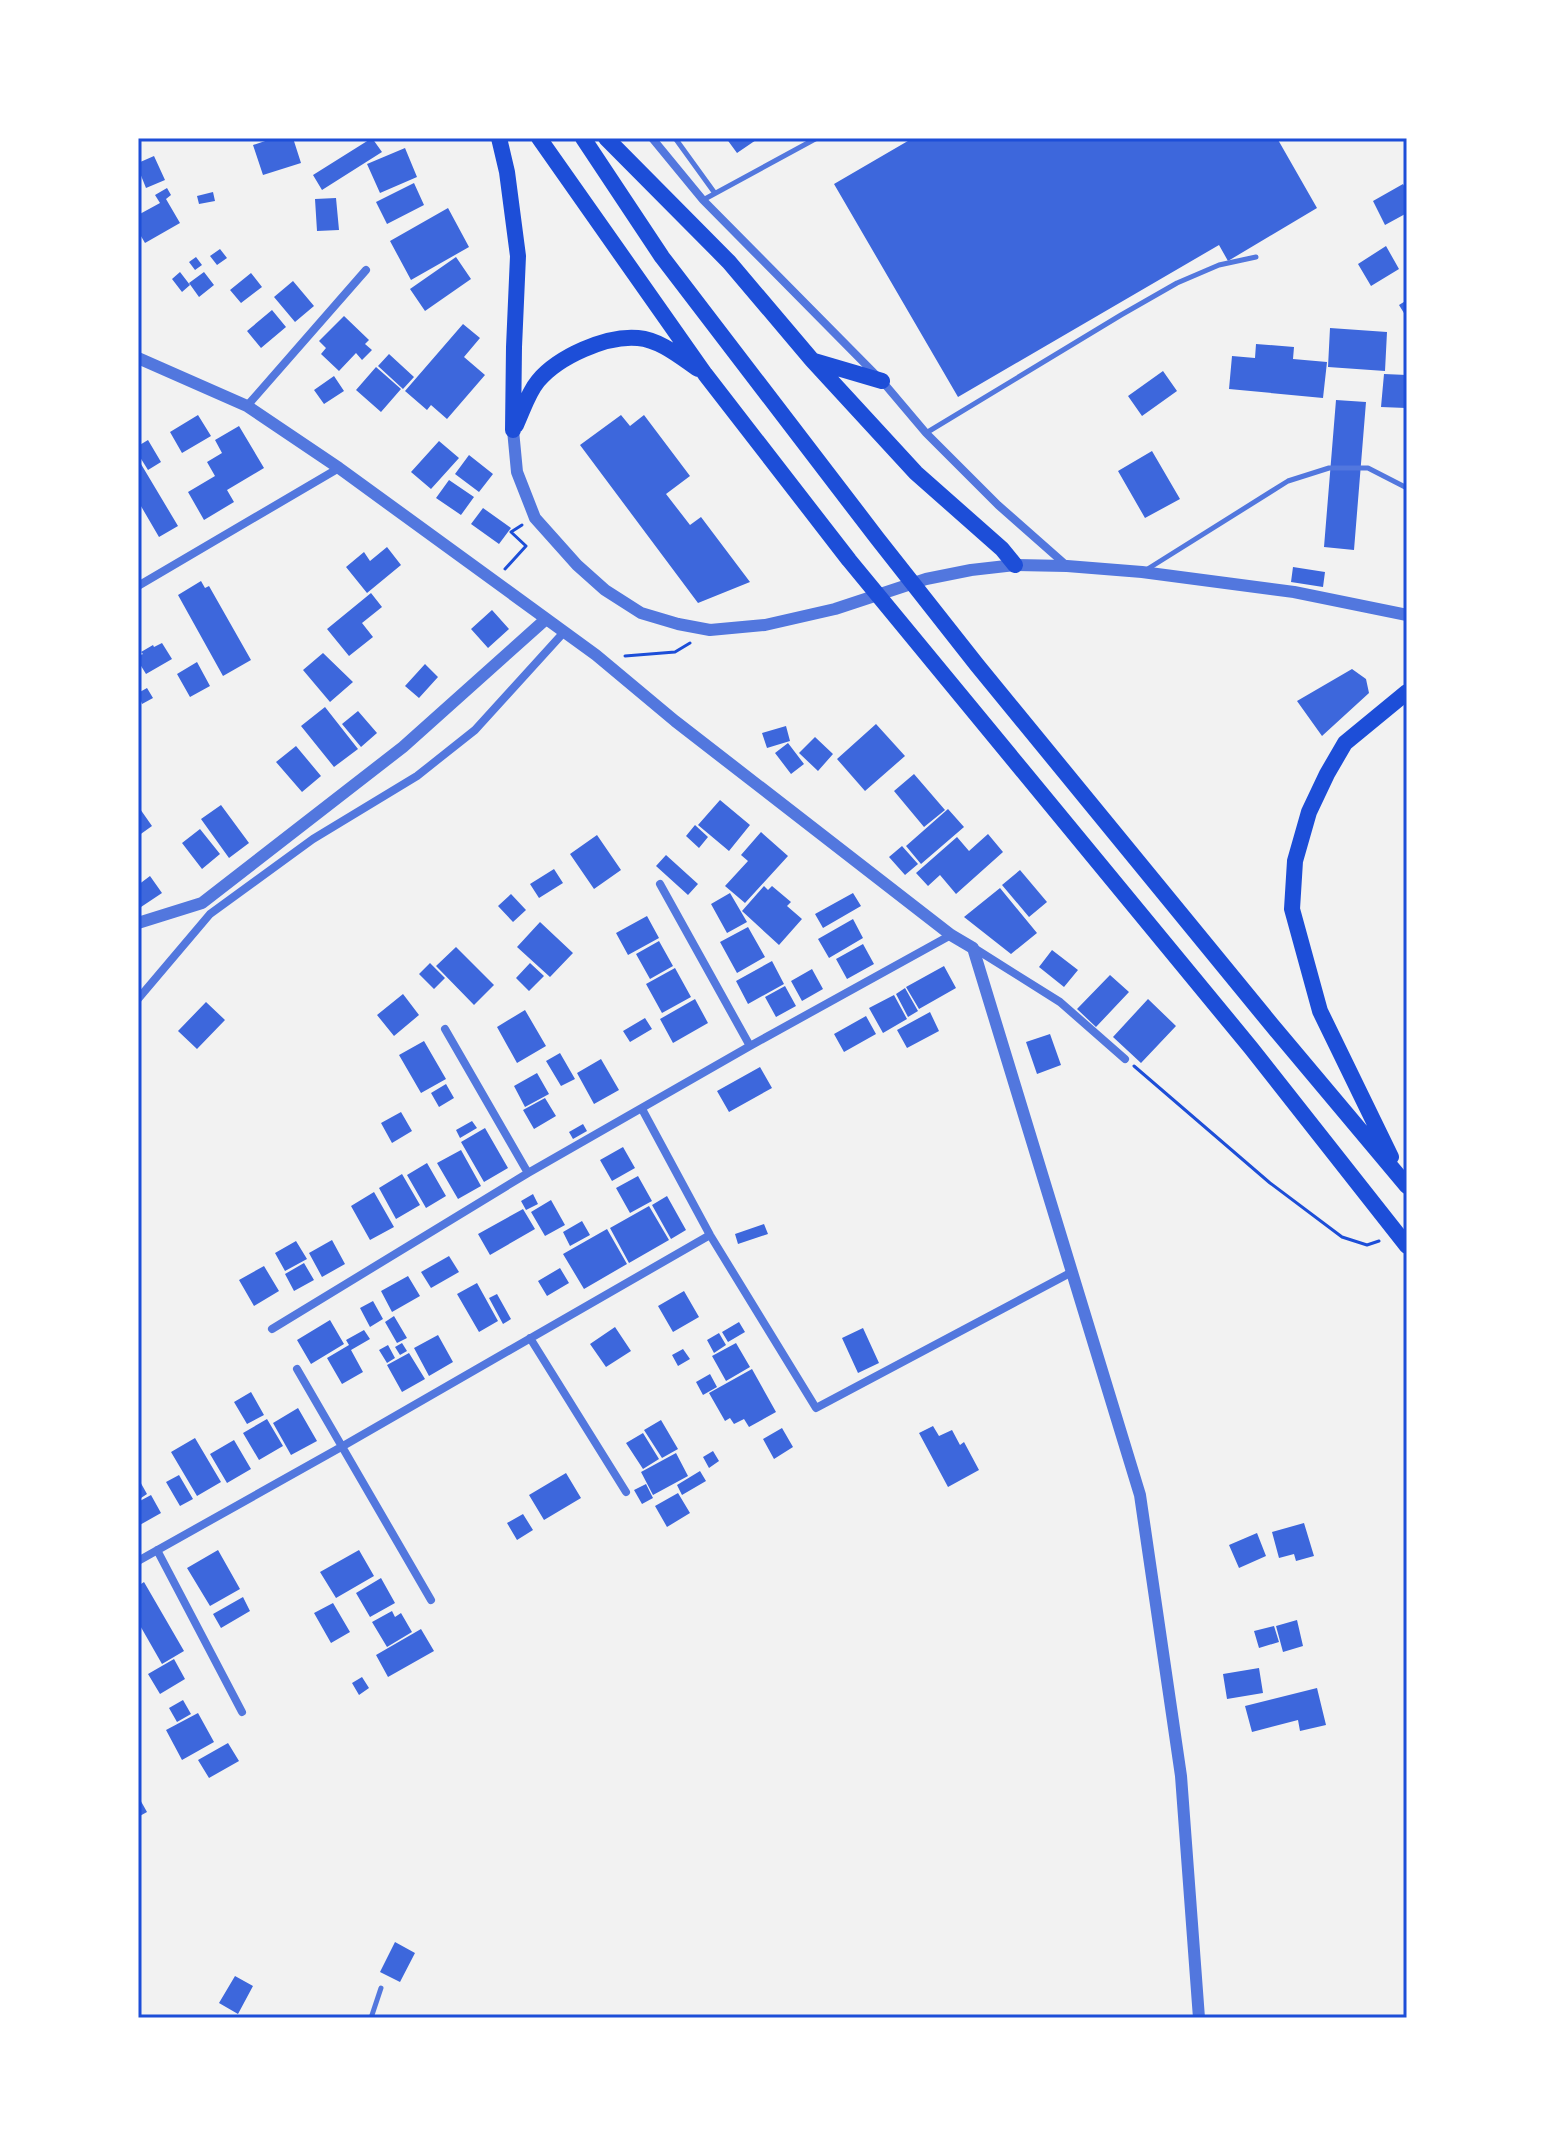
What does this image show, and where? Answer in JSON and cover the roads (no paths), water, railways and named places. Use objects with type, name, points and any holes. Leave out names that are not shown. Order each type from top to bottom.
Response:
[{"type":"highway","points":[[499,138],[507,172],[518,256],[513,430]]},
{"type":"highway","points":[[539,138],[705,374],[849,560],[1251,1048],[1402,1240]]},
{"type":"highway","points":[[583,138],[662,257],[877,538],[977,665],[1406,1185]]},
{"type":"highway","points":[[606,138],[729,262],[812,360],[916,473],[1002,549],[1015,565]]},
{"type":"highway","points":[[513,430],[536,383],[548,370],[579,351],[598,345],[639,338],[665,346],[705,374]]},
{"type":"highway","points":[[812,360],[882,381]]},
{"type":"highway","points":[[1406,1185],[1320,1011],[1292,909],[1295,861],[1309,812],[1327,774],[1345,743],[1407,692]]},
{"type":"street","points":[[652,138],[703,200],[882,381],[926,433],[998,505],[1067,566]]},
{"type":"street","points":[[247,406],[366,270]]},
{"type":"street","points":[[139,355],[247,406],[339,468],[565,631],[675,721],[951,935],[1060,1002],[1125,1059]]},
{"type":"street","points":[[513,430],[517,472],[535,518],[577,565],[605,590],[641,613],[678,624],[710,630],[765,625],[835,609],[926,579],[1015,565],[1142,572],[1294,592],[1407,615]]},
{"type":"street","points":[[138,586],[339,468]]},
{"type":"street","points":[[138,999],[206,909],[403,747],[546,619]]},
{"type":"street","points":[[138,923],[206,909],[417,776],[475,730],[565,631]]},
{"type":"street","points":[[660,884],[750,1046]]},
{"type":"street","points":[[272,1329],[528,1173],[951,935]]},
{"type":"street","points":[[973,948],[1140,1495],[1181,1776],[1199,2018]]},
{"type":"street","points":[[445,1029],[528,1173]]},
{"type":"street","points":[[642,1109],[710,1235],[816,1408],[1072,1272]]},
{"type":"street","points":[[138,1561],[710,1235]]},
{"type":"street","points":[[530,1338],[626,1492]]},
{"type":"street","points":[[297,1369],[431,1600]]},
{"type":"street","points":[[157,1550],[242,1712]]},
{"type":"lane","points":[[675,138],[714,192]]},
{"type":"lane","points":[[703,200],[817,138]]},
{"type":"lane","points":[[926,433],[1177,283],[1219,265],[1256,257]]},
{"type":"lane","points":[[1142,572],[1288,481],[1329,468],[1368,468],[1407,488]]},
{"type":"lane","points":[[371,2018],[381,1988]]}]
